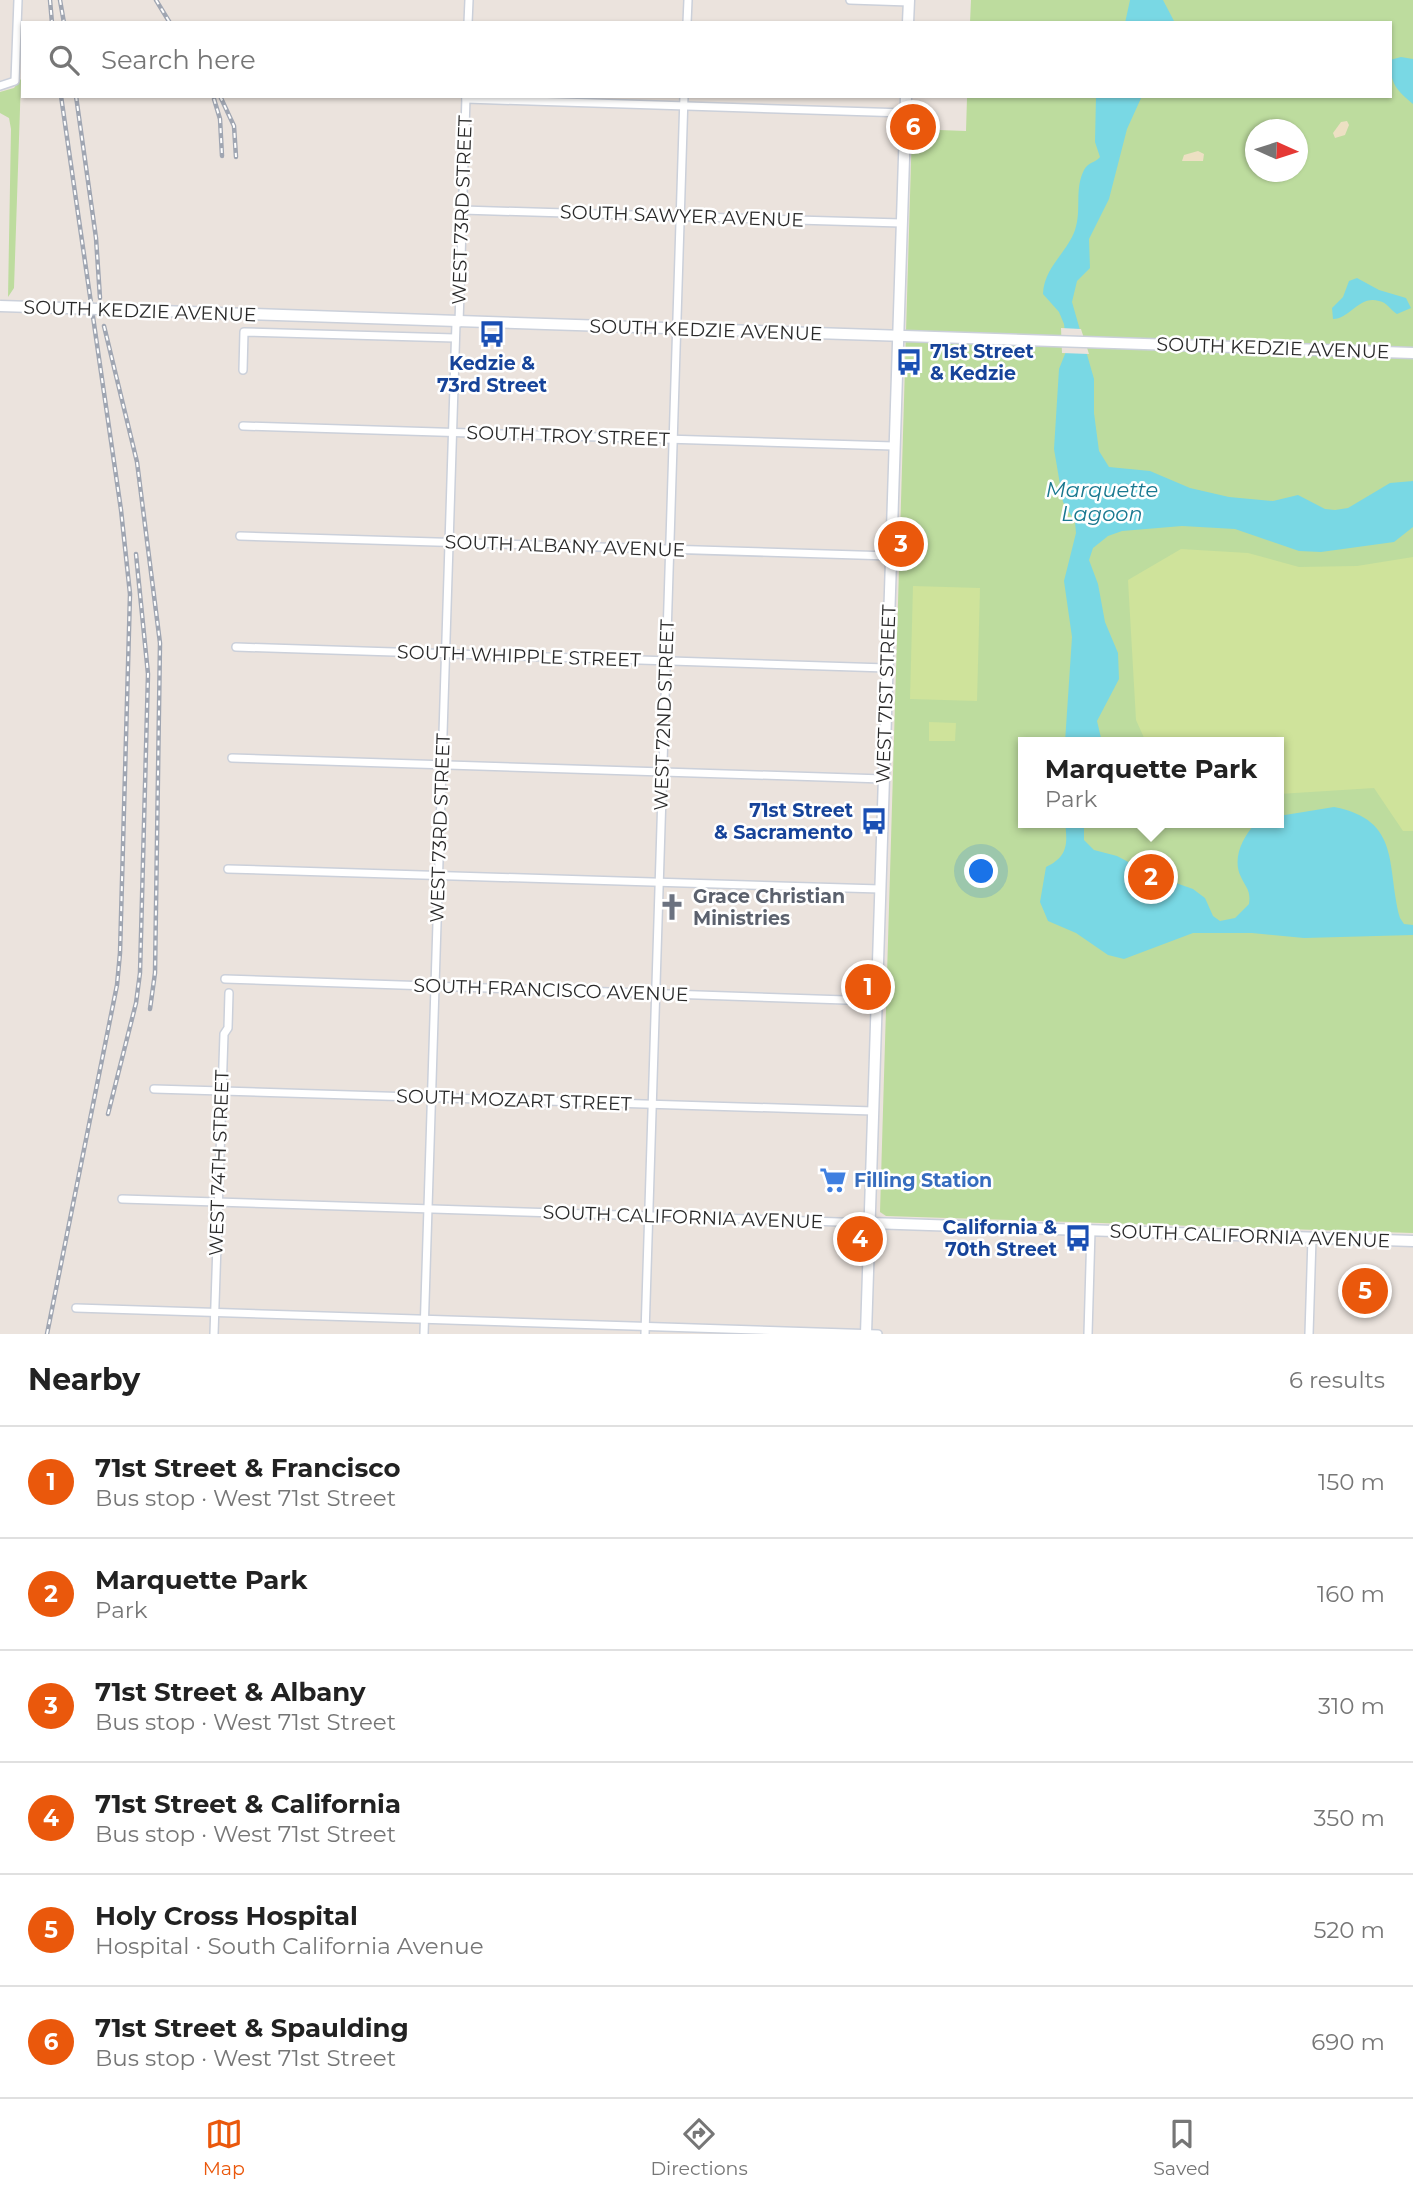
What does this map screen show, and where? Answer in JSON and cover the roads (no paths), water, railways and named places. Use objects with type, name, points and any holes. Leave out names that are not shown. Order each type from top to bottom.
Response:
[{"type":"main road","points":[[908,21],[909,1]]},
{"type":"main road","name":"WEST 71ST STREET","points":[[866,1334],[906,98]]},
{"type":"main road","name":"SOUTH KEDZIE AVENUE","points":[[0,306],[1413,353]]},
{"type":"main road","name":"SOUTH CALIFORNIA AVENUE","points":[[870,1223],[1413,1241]]},
{"type":"street","points":[[0,86],[15,81],[18,0]]},
{"type":"street","points":[[468,21],[469,0]]},
{"type":"street","points":[[687,21],[688,0]]},
{"type":"street","points":[[850,0],[909,1]]},
{"type":"street","points":[[466,98],[905,113]]},
{"type":"street","name":"WEST 73RD STREET","points":[[425,1334],[455,338],[466,98]]},
{"type":"street","name":"WEST 72ND STREET","points":[[645,1330],[684,98]]},
{"type":"street","name":"SOUTH SAWYER AVENUE","points":[[462,210],[901,223]]},
{"type":"street","name":"SOUTH KEDZIE AVENUE","points":[[243,370],[244,332],[455,338]]},
{"type":"street","name":"SOUTH TROY STREET","points":[[243,426],[893,446]]},
{"type":"street","name":"SOUTH ALBANY AVENUE","points":[[240,536],[890,556]]},
{"type":"street","name":"SOUTH WHIPPLE STREET","points":[[236,646],[886,668]]},
{"type":"street","points":[[232,758],[883,779]]},
{"type":"street","points":[[228,869],[880,889]]},
{"type":"street","name":"SOUTH FRANCISCO AVENUE","points":[[225,979],[876,1001]]},
{"type":"street","name":"WEST 74TH STREET","points":[[214,1334],[222,1091],[229,993]]},
{"type":"street","name":"SOUTH MOZART STREET","points":[[154,1089],[873,1111]]},
{"type":"street","name":"SOUTH CALIFORNIA AVENUE","points":[[122,1199],[870,1223]]},
{"type":"street","points":[[1088,1334],[1091,1230]]},
{"type":"street","points":[[1309,1334],[1312,1238]]},
{"type":"street","points":[[76,1308],[425,1319],[645,1330],[878,1334]]},
{"type":"water","points":[[1130,0],[1163,0],[1174,21],[1125,21]]},
{"type":"water","points":[[1401,57],[1413,59],[1413,104],[1398,90],[1393,80],[1392,59]]},
{"type":"water","name":"Marquette Lagoon","points":[[1096,98],[1141,98],[1127,129],[1109,199],[1089,239],[1090,268],[1077,281],[1072,302],[1094,379],[1094,413],[1099,451],[1109,467],[1150,471],[1190,488],[1229,497],[1273,501],[1298,495],[1325,509],[1335,510],[1348,508],[1390,483],[1413,481],[1413,527],[1394,542],[1321,552],[1299,551],[1235,529],[1182,526],[1122,531],[1108,536],[1093,548],[1089,560],[1098,584],[1105,622],[1118,653],[1119,679],[1097,721],[1101,737],[1065,737],[1072,637],[1064,581],[1076,533],[1075,522],[1063,502],[1054,449],[1059,369],[1067,349],[1064,324],[1059,312],[1043,294],[1051,268],[1075,230],[1079,185],[1084,170],[1100,157],[1095,142]]},
{"type":"water","points":[[1357,278],[1379,290],[1406,298],[1411,308],[1397,314],[1384,303],[1372,300],[1333,319],[1332,308],[1343,297],[1349,281]]},
{"type":"water","points":[[1334,807],[1356,813],[1371,823],[1381,834],[1387,848],[1400,918],[1404,924],[1413,925],[1413,935],[1304,938],[1252,933],[1193,933],[1124,959],[1108,955],[1076,933],[1048,921],[1040,902],[1046,867],[1062,854],[1065,828],[1084,828],[1084,840],[1094,850],[1117,856],[1153,875],[1193,889],[1205,898],[1213,916],[1220,921],[1235,918],[1249,904],[1249,892],[1238,870],[1242,842],[1252,828],[1284,828],[1284,815]]},
{"type":"railway","points":[[50,0],[52,21]]},
{"type":"railway","points":[[60,0],[64,21]]},
{"type":"railway","points":[[156,0],[169,21]]},
{"type":"railway","points":[[47,1334],[117,985],[130,594],[121,510],[61,98]]},
{"type":"railway","points":[[76,98],[96,238],[100,298]]},
{"type":"railway","points":[[221,98],[234,126],[236,157]]},
{"type":"railway","points":[[214,99],[220,119],[222,156]]},
{"type":"railway","points":[[104,326],[137,462],[160,643],[155,973],[150,1009]]},
{"type":"railway","points":[[108,1114],[136,1003],[140,973],[148,674],[136,554]]},
{"type":"place","name":"71st Street & Spaulding","points":[[913,127]]},
{"type":"place","name":"Kedzie & 73rd Street","points":[[492,334]]},
{"type":"place","name":"71st Street & Kedzie","points":[[909,362]]},
{"type":"place","name":"71st Street & Albany","points":[[901,544]]},
{"type":"place","name":"71st Street & Sacramento","points":[[874,821]]},
{"type":"place","name":"Marquette Park","points":[[1151,877]]},
{"type":"place","name":"Grace Christian Ministries","points":[[672,907]]},
{"type":"place","name":"71st Street & Francisco","points":[[868,987]]},
{"type":"place","name":"Filling Station","points":[[833,1180]]},
{"type":"place","name":"California & 70th Street","points":[[1078,1238]]},
{"type":"place","name":"71st Street & California","points":[[860,1239]]},
{"type":"place","name":"Holy Cross Hospital","points":[[1365,1291]]}]
